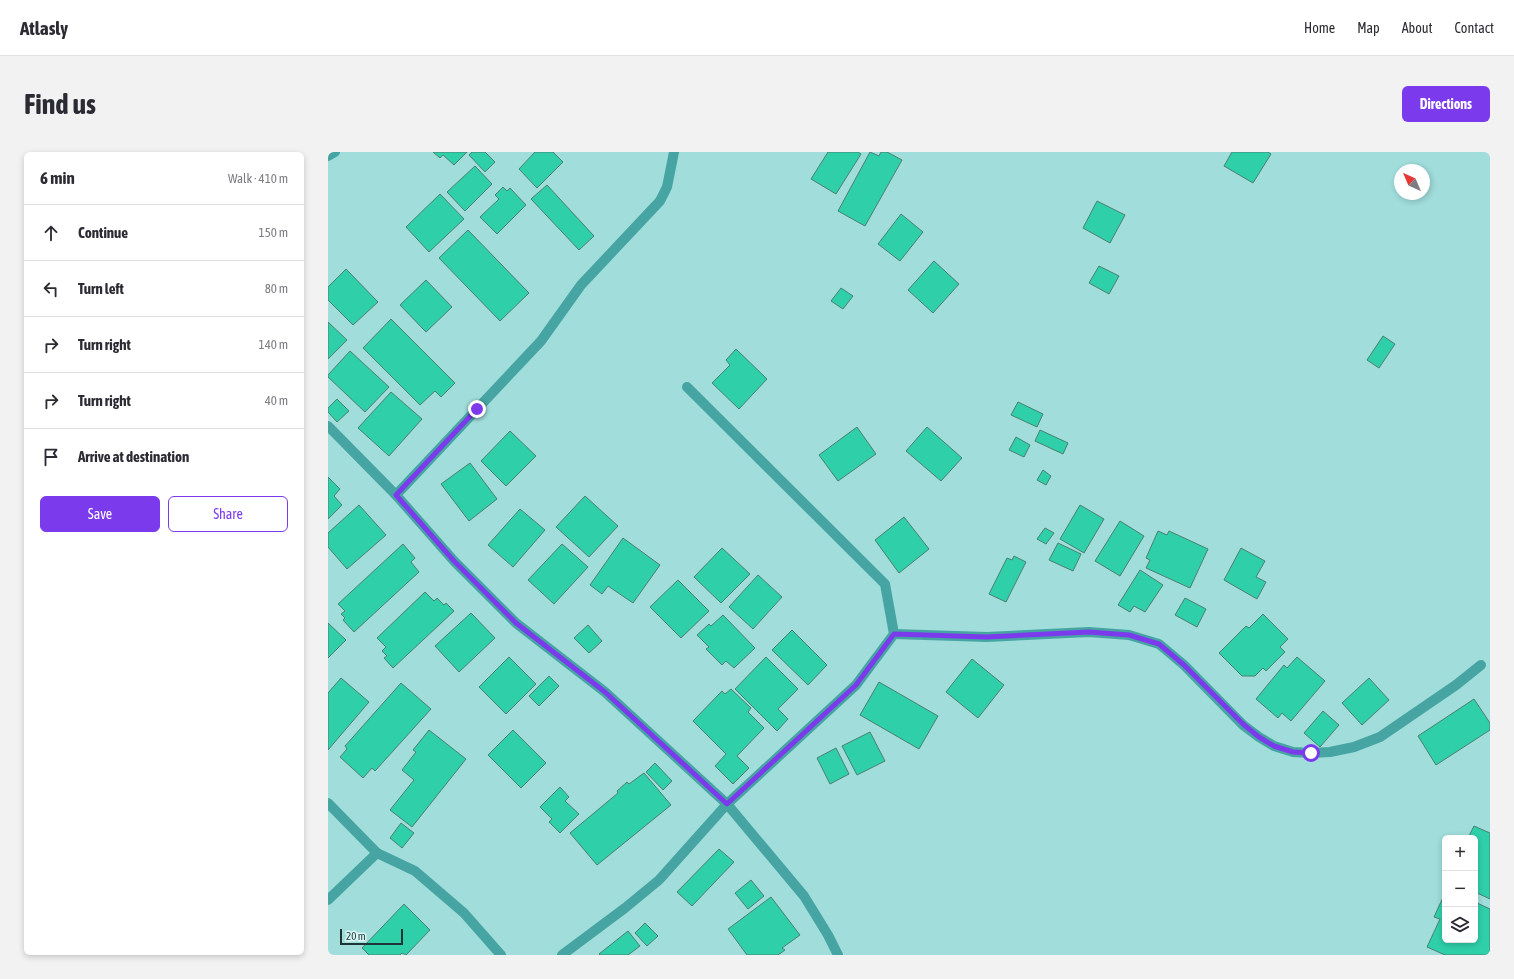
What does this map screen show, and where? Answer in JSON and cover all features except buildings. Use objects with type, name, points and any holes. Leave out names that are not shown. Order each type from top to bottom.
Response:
[{"type":"street","points":[[328,156],[335,152]]},
{"type":"street","points":[[396,495],[541,341],[581,284],[660,201],[667,188],[674,152]]},
{"type":"street","points":[[562,955],[625,908],[659,880],[727,804],[856,685],[894,634],[885,584],[687,386]]},
{"type":"street","points":[[328,426],[396,495],[454,561],[516,623],[605,692],[727,804],[804,896],[828,935],[838,955]]},
{"type":"street","points":[[894,634],[986,637],[1089,632],[1129,635],[1159,644],[1184,665],[1243,724],[1259,737],[1274,746],[1293,752],[1311,753],[1330,752],[1354,747],[1380,737],[1481,665]]},
{"type":"street","points":[[328,803],[377,853],[415,871],[464,913],[501,955]]},
{"type":"street","points":[[328,900],[377,853]]},
{"type":"route","points":[[477,409],[396,495],[454,561],[516,623],[605,692],[727,804],[856,685],[894,634],[986,637],[1089,632],[1129,635],[1159,644],[1184,665],[1243,724],[1259,737],[1274,746],[1293,752],[1311,753]]}]
